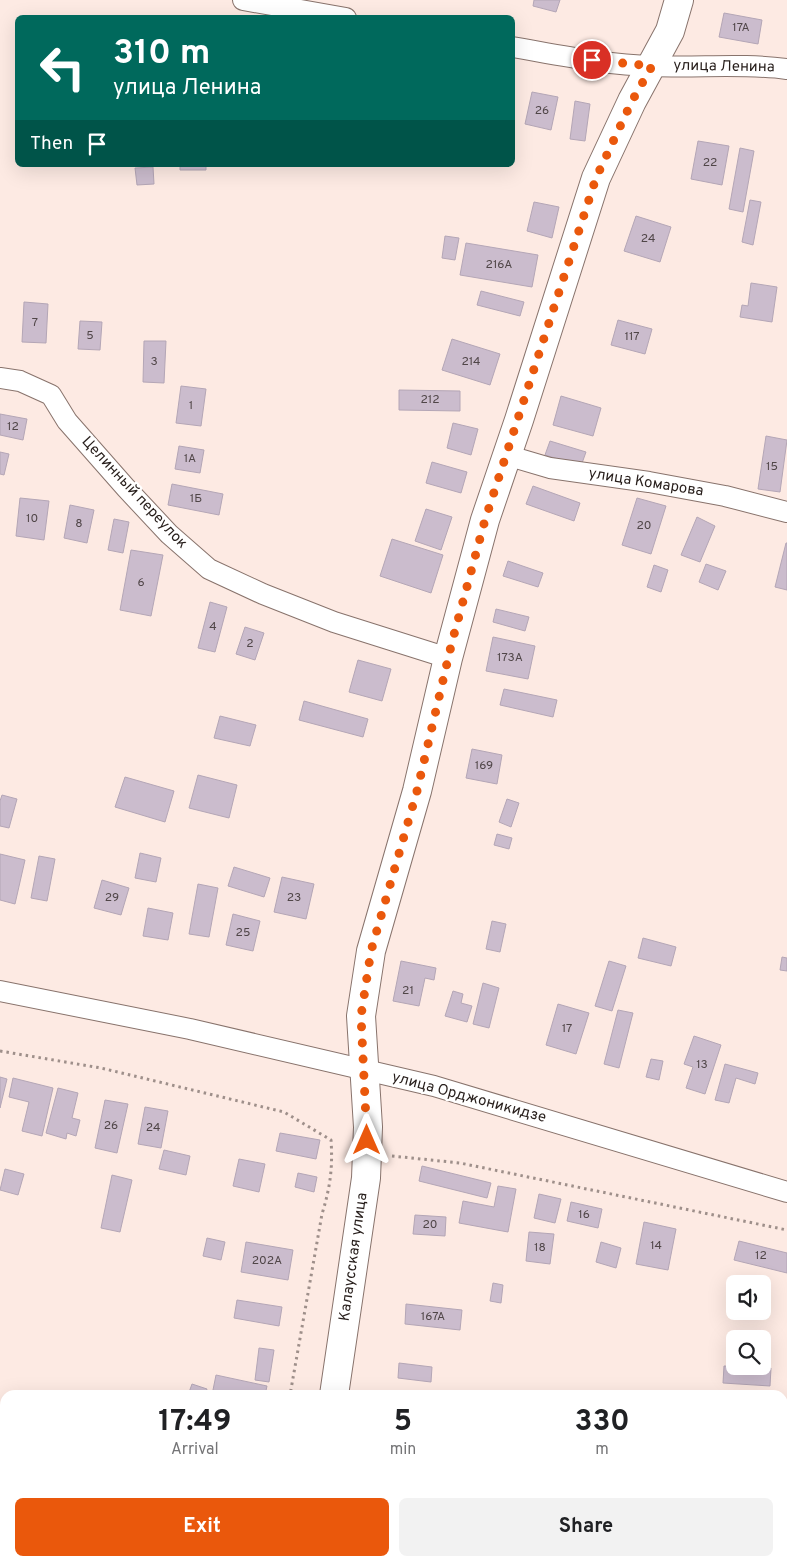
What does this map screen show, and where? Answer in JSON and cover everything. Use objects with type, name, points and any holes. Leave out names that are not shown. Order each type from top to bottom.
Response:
[{"type":"street","points":[[243,0],[329,15]]},
{"type":"street","name":"Калаусская улица","points":[[335,1390],[366,1178],[368,1127],[361,1016],[371,951],[417,791],[448,658],[485,520],[506,455],[596,178],[632,101],[670,31],[679,0]]},
{"type":"street","name":"улица Ленина","points":[[515,47],[592,60],[652,66],[766,66],[787,69]]},
{"type":"street","name":"Целинный переулок","points":[[0,378],[20,381],[51,395],[67,421],[126,488],[169,534],[209,568],[263,594],[334,622],[448,658]]},
{"type":"street","name":"улица Комарова","points":[[506,455],[550,468],[649,482],[725,496],[787,512]]},
{"type":"street","name":"улица Орджоникидзе","points":[[0,991],[190,1029],[434,1086],[787,1192]]},
{"type":"path","points":[[0,1051],[101,1068],[284,1112],[331,1140],[332,1166],[329,1191],[322,1214],[291,1390]]},
{"type":"path","points":[[367,1153],[460,1163],[787,1230]]},
{"type":"building","points":[[534,0],[560,0],[556,12],[533,6]]},
{"type":"building","points":[[724,13],[762,20],[758,44],[719,37]]},
{"type":"building","points":[[532,92],[558,97],[551,130],[525,124]]},
{"type":"building","points":[[575,101],[590,104],[585,141],[570,139]]},
{"type":"building","points":[[698,141],[729,146],[722,185],[691,179]]},
{"type":"building","points":[[740,148],[754,151],[743,212],[729,209]]},
{"type":"building","points":[[153,167],[154,184],[137,185],[135,168]]},
{"type":"building","points":[[180,167],[206,167],[206,170],[180,170]]},
{"type":"building","points":[[750,200],[761,202],[753,245],[742,242]]},
{"type":"building","points":[[534,202],[559,207],[552,238],[527,231]]},
{"type":"building","points":[[636,216],[671,227],[660,262],[624,251]]},
{"type":"building","points":[[445,236],[459,238],[455,260],[442,258]]},
{"type":"building","points":[[466,243],[538,255],[532,287],[460,275]]},
{"type":"building","points":[[751,283],[777,287],[772,322],[740,317],[742,305],[748,306]]},
{"type":"building","points":[[481,291],[524,302],[520,316],[477,305]]},
{"type":"building","points":[[24,302],[48,304],[46,343],[22,342]]},
{"type":"building","points":[[618,320],[652,329],[645,354],[611,345]]},
{"type":"building","points":[[80,321],[102,322],[100,350],[78,349]]},
{"type":"building","points":[[452,339],[500,354],[490,385],[442,370]]},
{"type":"building","points":[[144,341],[166,341],[164,383],[143,382]]},
{"type":"building","points":[[181,386],[206,389],[201,426],[176,423]]},
{"type":"building","points":[[399,390],[460,391],[460,411],[399,410]]},
{"type":"building","points":[[561,396],[601,408],[593,436],[553,425]]},
{"type":"building","points":[[0,414],[27,419],[23,440],[0,435]]},
{"type":"building","points":[[453,423],[478,429],[471,455],[447,448]]},
{"type":"building","points":[[766,436],[787,440],[780,492],[758,489]]},
{"type":"building","points":[[550,441],[586,452],[581,466],[545,455]]},
{"type":"building","points":[[179,446],[204,450],[200,473],[175,469]]},
{"type":"building","points":[[0,452],[9,454],[4,475],[0,474]]},
{"type":"building","points":[[432,462],[467,472],[461,493],[426,483]]},
{"type":"building","points":[[172,484],[223,494],[219,515],[168,505]]},
{"type":"building","points":[[533,486],[580,503],[574,521],[526,504]]},
{"type":"building","points":[[20,498],[49,501],[44,540],[16,536]]},
{"type":"building","points":[[637,498],[666,506],[651,554],[622,545]]},
{"type":"building","points":[[70,505],[94,510],[87,543],[64,538]]},
{"type":"building","points":[[426,509],[452,517],[441,550],[415,541]]},
{"type":"building","points":[[697,517],[715,526],[700,562],[681,555]]},
{"type":"building","points":[[114,519],[129,522],[123,553],[108,550]]},
{"type":"building","points":[[392,539],[443,555],[431,593],[380,576]]},
{"type":"building","points":[[787,543],[787,590],[775,587]]},
{"type":"building","points":[[131,550],[163,555],[151,616],[120,610]]},
{"type":"building","points":[[508,561],[543,573],[538,587],[503,576]]},
{"type":"building","points":[[706,564],[726,571],[718,590],[699,582]]},
{"type":"building","points":[[654,565],[668,570],[661,592],[647,587]]},
{"type":"building","points":[[210,602],[227,607],[215,652],[198,648]]},
{"type":"building","points":[[496,609],[529,617],[525,631],[493,622]]},
{"type":"building","points":[[245,627],[264,633],[255,660],[236,654]]},
{"type":"building","points":[[493,637],[535,646],[528,679],[486,671]]},
{"type":"building","points":[[358,660],[391,669],[382,701],[349,692]]},
{"type":"building","points":[[504,689],[557,700],[553,717],[500,705]]},
{"type":"building","points":[[304,701],[368,719],[363,737],[299,720]]},
{"type":"building","points":[[220,716],[256,725],[250,746],[214,738]]},
{"type":"building","points":[[472,749],[502,755],[497,784],[466,778]]},
{"type":"building","points":[[198,775],[237,785],[229,818],[189,808]]},
{"type":"building","points":[[125,777],[174,791],[165,822],[115,807]]},
{"type":"building","points":[[2,795],[17,799],[9,828],[0,826],[0,801]]},
{"type":"building","points":[[507,799],[519,803],[511,827],[499,822]]},
{"type":"building","points":[[497,834],[512,838],[509,849],[494,845]]},
{"type":"building","points":[[140,853],[161,858],[156,882],[135,878]]},
{"type":"building","points":[[0,854],[25,860],[15,904],[0,900]]},
{"type":"building","points":[[39,856],[55,859],[47,901],[31,898]]},
{"type":"building","points":[[234,867],[270,878],[264,897],[228,886]]},
{"type":"building","points":[[282,877],[314,884],[306,919],[274,912]]},
{"type":"building","points":[[102,880],[129,888],[121,915],[94,908]]},
{"type":"building","points":[[198,884],[218,888],[209,937],[189,934]]},
{"type":"building","points":[[148,908],[173,913],[168,940],[143,936]]},
{"type":"building","points":[[233,914],[260,921],[253,951],[226,945]]},
{"type":"building","points":[[492,921],[506,924],[500,952],[486,949]]},
{"type":"building","points":[[643,938],[676,947],[671,966],[638,958]]},
{"type":"building","points":[[782,957],[787,958],[787,971],[780,970]]},
{"type":"building","points":[[401,961],[436,968],[434,980],[425,978],[419,1006],[393,1001]]},
{"type":"building","points":[[609,961],[626,966],[612,1011],[595,1006]]},
{"type":"building","points":[[483,983],[499,988],[489,1028],[473,1024]]},
{"type":"building","points":[[453,991],[463,994],[461,1003],[472,1006],[467,1022],[445,1016]]},
{"type":"building","points":[[558,1004],[589,1013],[576,1054],[546,1045]]},
{"type":"building","points":[[618,1010],[633,1013],[619,1068],[604,1064]]},
{"type":"building","points":[[694,1036],[721,1045],[705,1094],[686,1088],[693,1067],[684,1064]]},
{"type":"building","points":[[651,1059],[663,1061],[659,1080],[646,1077]]},
{"type":"building","points":[[725,1064],[758,1073],[755,1084],[736,1078],[729,1103],[715,1100]]},
{"type":"building","points":[[0,1077],[7,1079],[0,1108]]},
{"type":"building","points":[[13,1078],[53,1088],[42,1136],[22,1131],[29,1102],[9,1097]]},
{"type":"building","points":[[58,1088],[78,1093],[72,1118],[80,1120],[76,1136],[67,1133],[66,1139],[46,1133]]},
{"type":"building","points":[[105,1100],[128,1104],[117,1153],[95,1148]]},
{"type":"building","points":[[145,1107],[168,1111],[161,1148],[138,1144]]},
{"type":"building","points":[[280,1133],[320,1140],[316,1159],[276,1151]]},
{"type":"building","points":[[164,1150],[190,1156],[186,1175],[159,1169]]},
{"type":"building","points":[[239,1159],[265,1164],[259,1192],[233,1186]]},
{"type":"building","points":[[422,1166],[491,1183],[487,1198],[419,1181]]},
{"type":"building","points":[[5,1169],[24,1174],[18,1195],[0,1190]]},
{"type":"building","points":[[298,1173],[317,1177],[314,1192],[295,1187]]},
{"type":"building","points":[[112,1175],[132,1180],[120,1232],[101,1228]]},
{"type":"building","points":[[498,1186],[516,1189],[508,1232],[459,1223],[463,1201],[494,1207]]},
{"type":"building","points":[[539,1194],[561,1199],[555,1223],[534,1218]]},
{"type":"building","points":[[571,1202],[602,1209],[598,1228],[567,1221]]},
{"type":"building","points":[[415,1215],[446,1217],[445,1236],[413,1234]]},
{"type":"building","points":[[644,1222],[676,1229],[668,1270],[636,1264]]},
{"type":"building","points":[[529,1232],[554,1234],[550,1264],[526,1261]]},
{"type":"building","points":[[207,1238],[225,1242],[221,1260],[203,1256]]},
{"type":"building","points":[[739,1241],[787,1253],[787,1273],[734,1260]]},
{"type":"building","points":[[246,1242],[293,1250],[288,1280],[241,1272]]},
{"type":"building","points":[[601,1242],[621,1248],[616,1268],[596,1262]]},
{"type":"building","points":[[493,1283],[503,1285],[501,1303],[490,1301]]},
{"type":"building","points":[[237,1300],[282,1307],[279,1326],[234,1318]]},
{"type":"building","points":[[406,1304],[462,1310],[460,1330],[405,1324]]},
{"type":"building","points":[[259,1348],[274,1350],[269,1382],[255,1380]]},
{"type":"building","points":[[399,1363],[432,1367],[431,1382],[398,1378]]},
{"type":"building","points":[[724,1366],[726,1366],[726,1375],[771,1375],[770,1386],[723,1383]]},
{"type":"building","points":[[216,1375],[267,1386],[266,1390],[213,1390]]},
{"type":"building","points":[[192,1384],[207,1389],[207,1390],[190,1390]]},
{"type":"route","points":[[367,1140],[368,1127],[361,1016],[371,951],[417,791],[452,642],[485,520],[596,178],[632,101],[652,66],[592,60]]}]
